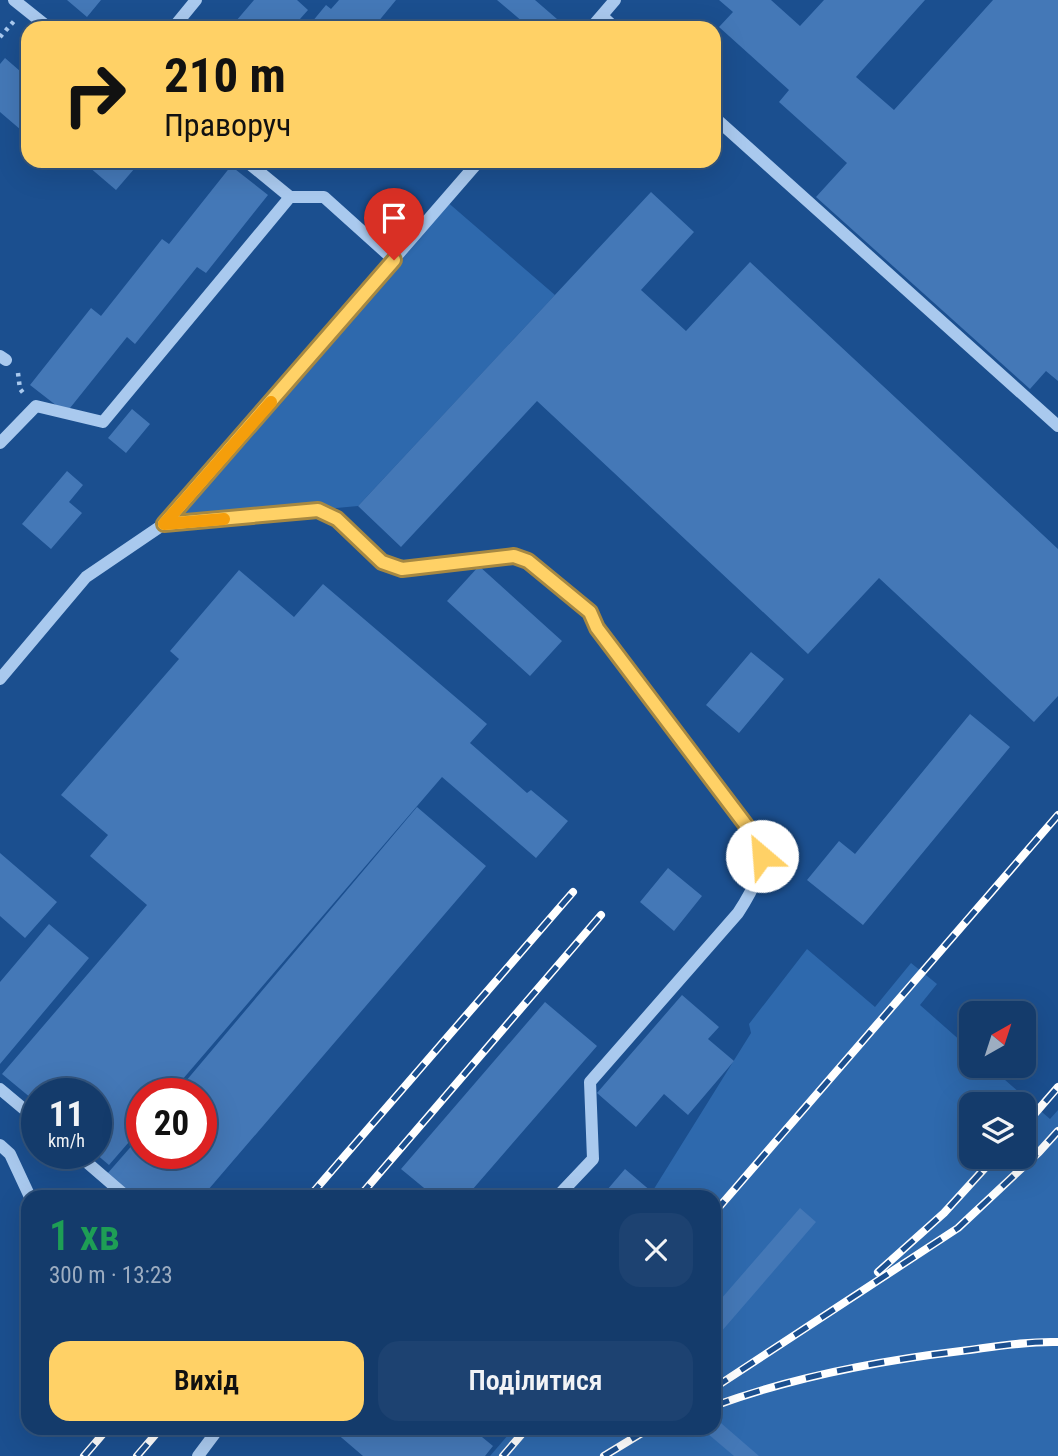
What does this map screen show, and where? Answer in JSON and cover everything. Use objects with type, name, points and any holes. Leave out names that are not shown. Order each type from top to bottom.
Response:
[{"type":"lane","points":[[14,0],[40,21]]},
{"type":"lane","points":[[179,21],[196,0]]},
{"type":"lane","points":[[597,21],[615,0]]},
{"type":"lane","points":[[602,16],[607,21]]},
{"type":"lane","points":[[721,123],[1058,426]]},
{"type":"lane","points":[[255,168],[290,197],[324,197],[394,260]]},
{"type":"lane","points":[[0,679],[86,577],[164,524],[473,168]]},
{"type":"lane","points":[[0,443],[36,406],[103,422],[290,197]]},
{"type":"lane","points":[[164,524],[318,510],[337,519],[382,562],[402,569],[514,556],[528,561],[590,612],[597,628],[758,841],[762,856],[758,875],[751,894],[738,913],[590,1082],[593,1159],[564,1190]]},
{"type":"lane","points":[[0,1089],[21,1107]]},
{"type":"lane","points":[[0,1145],[10,1154],[27,1190]]},
{"type":"lane","points":[[95,1169],[119,1190]]},
{"type":"lane","points":[[198,1456],[214,1435]]},
{"type":"path","points":[[3,358],[18,370],[20,389],[36,406]]},
{"type":"shaded area","points":[[445,200],[555,295],[358,506],[164,524]]},
{"type":"shaded area","points":[[807,949],[875,1007],[911,963],[937,984],[920,1005],[959,1039],[959,1078],[1003,1078],[1019,1092],[959,1092],[959,1169],[1036,1169],[1036,1107],[1050,1119],[1058,1110],[1058,1456],[490,1456],[508,1435],[721,1435],[721,1190],[653,1190],[751,1033],[749,1024]]},
{"type":"building","points":[[67,0],[101,0],[87,17]]},
{"type":"building","points":[[254,0],[297,0],[308,10],[298,21],[236,21]]},
{"type":"building","points":[[339,0],[396,0],[379,21],[313,21],[326,5],[331,9]]},
{"type":"building","points":[[497,0],[535,0],[557,19],[555,21],[522,21]]},
{"type":"building","points":[[719,0],[771,0],[800,26],[824,0],[925,0],[856,77],[894,110],[993,0],[1058,0],[1058,381],[1046,371],[1030,389],[816,197],[847,163],[779,102],[789,90],[721,29],[721,25],[733,12]]},
{"type":"building","points":[[5,58],[21,72],[21,130],[0,112],[0,64]]},
{"type":"building","points":[[90,168],[135,168],[116,190]]},
{"type":"building","points":[[229,168],[234,168],[268,195],[206,273],[197,267],[135,344],[127,337],[66,413],[30,385],[91,308],[101,316],[162,239],[169,244]]},
{"type":"building","points":[[651,192],[694,232],[641,290],[686,331],[750,262],[1058,549],[1058,696],[1034,722],[879,578],[808,654],[537,401],[401,547],[358,506]]},
{"type":"building","points":[[132,409],[150,424],[126,453],[108,438]]},
{"type":"building","points":[[67,471],[83,485],[69,502],[82,513],[51,549],[22,524]]},
{"type":"building","points":[[479,566],[562,641],[530,676],[447,601]]},
{"type":"building","points":[[239,570],[294,617],[323,584],[487,724],[470,743],[527,793],[531,790],[568,821],[536,858],[442,777],[184,1078],[126,1078],[126,1145],[112,1162],[112,1078],[21,1078],[21,1090],[2,1074],[147,905],[90,856],[108,835],[61,795],[179,659],[170,651]]},
{"type":"building","points":[[751,652],[784,679],[739,733],[706,705]]},
{"type":"building","points":[[970,714],[1010,747],[863,925],[807,880],[839,841],[855,854]]},
{"type":"building","points":[[417,807],[486,866],[208,1190],[126,1190],[107,1174],[126,1152],[126,1169],[217,1169],[217,1078],[188,1078]]},
{"type":"building","points":[[0,853],[57,902],[25,938],[0,916]]},
{"type":"building","points":[[668,868],[702,896],[674,931],[640,902]]},
{"type":"building","points":[[49,924],[89,958],[0,1064],[0,982]]},
{"type":"building","points":[[682,995],[719,1027],[708,1039],[734,1061],[688,1115],[664,1094],[636,1127],[597,1093]]},
{"type":"building","points":[[545,1002],[597,1046],[472,1190],[426,1190],[401,1169]]},
{"type":"building","points":[[625,1169],[650,1190],[607,1190]]},
{"type":"building","points":[[800,1208],[816,1222],[721,1332],[721,1299]]},
{"type":"building","points":[[721,1423],[759,1456],[734,1456],[709,1435],[721,1435]]},
{"type":"building","points":[[338,1435],[480,1435],[493,1446],[485,1456],[363,1456]]},
{"type":"railway","points":[[721,1205],[1058,815]]},
{"type":"railway","points":[[315,1190],[573,892]]},
{"type":"railway","points":[[365,1190],[601,915]]},
{"type":"railway","points":[[1036,1112],[1058,1087]]},
{"type":"railway","points":[[721,1383],[958,1228],[1058,1131]]},
{"type":"railway","points":[[878,1272],[944,1213],[984,1169]]},
{"type":"railway","points":[[721,1404],[805,1378],[867,1365],[1034,1342],[1058,1342]]},
{"type":"railway","points":[[84,1456],[102,1435]]},
{"type":"railway","points":[[137,1456],[155,1435]]},
{"type":"railway","points":[[503,1456],[521,1435]]},
{"type":"railway","points":[[604,1456],[638,1435]]},
{"type":"slow traffic","points":[[224,519],[164,524],[271,402]]},
{"type":"route","points":[[394,260],[164,524],[318,510],[337,519],[382,562],[402,569],[514,556],[528,561],[590,612],[597,628],[758,841],[762,856]]}]
